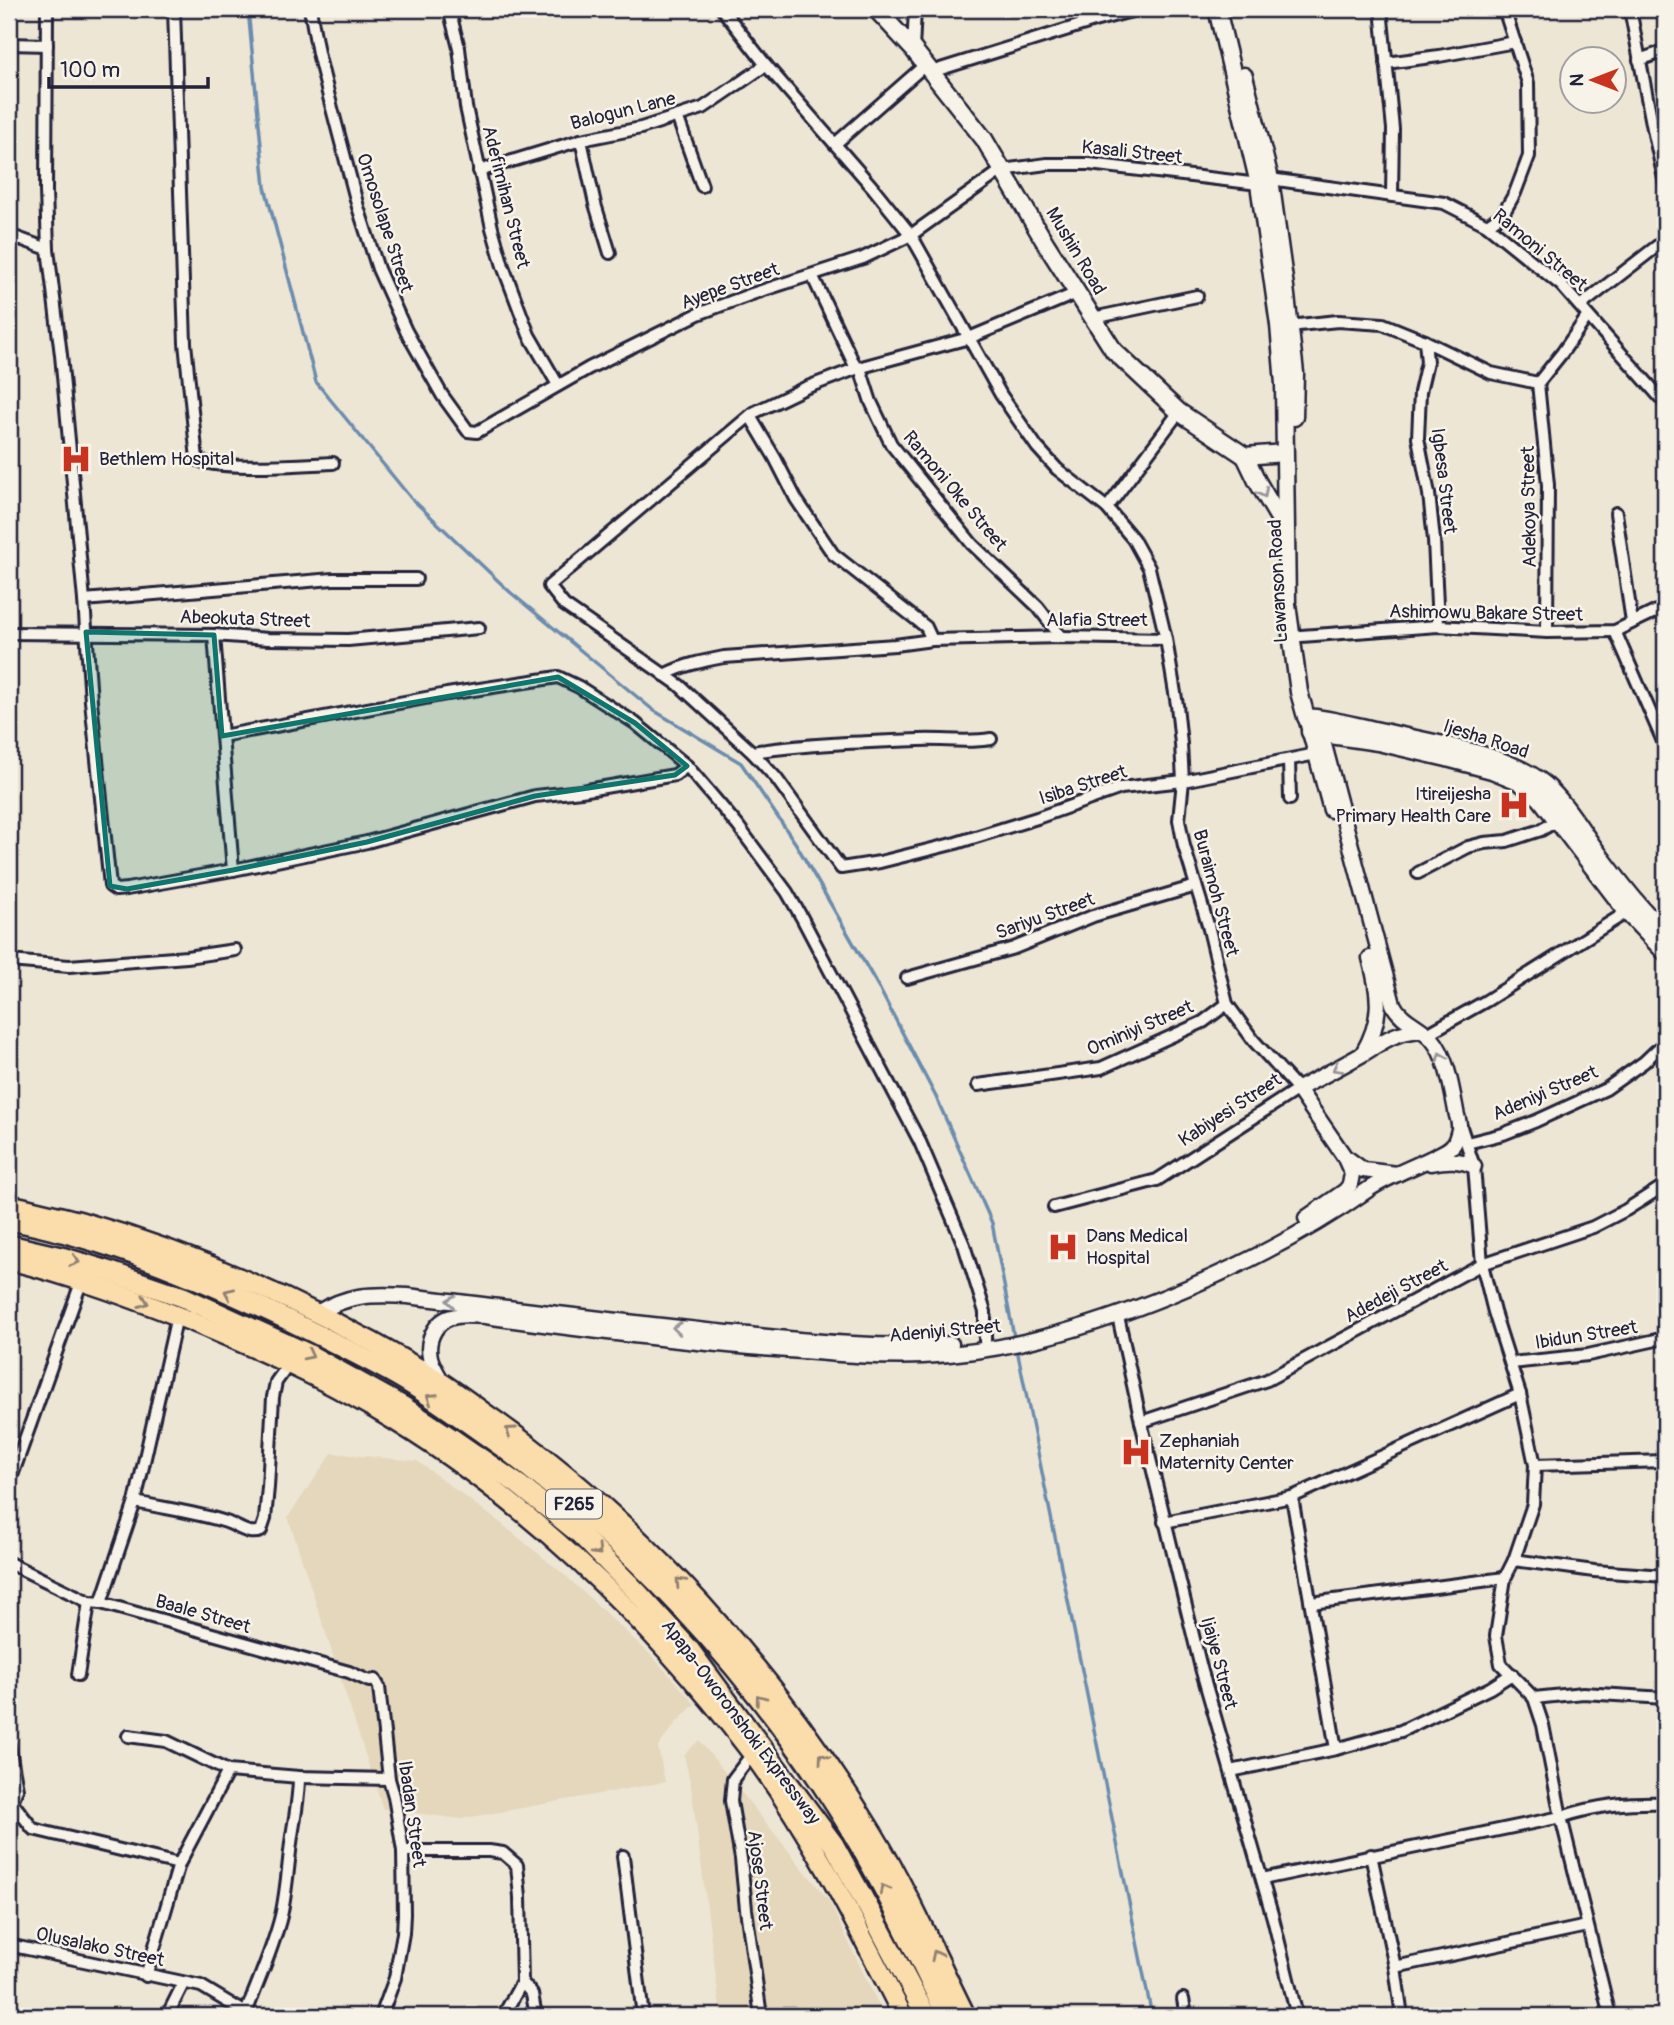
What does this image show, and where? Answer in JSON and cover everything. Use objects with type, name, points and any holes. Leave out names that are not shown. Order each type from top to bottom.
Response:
[{"type":"highway","name":"Apapa-Oworonshoki Expressway","points":[[9,1220],[68,1234],[190,1276],[254,1303],[324,1338],[406,1381],[472,1425],[590,1517],[653,1576],[705,1632],[760,1698],[859,1844],[888,1896],[947,2016]]},
{"type":"highway","name":"Apapa-Oworonshoki Expressway","points":[[9,1245],[85,1264],[183,1297],[308,1354],[433,1426],[519,1485],[580,1534],[688,1648],[834,1845],[926,2016]]},
{"type":"main road","name":"Mushin Road","points":[[876,9],[913,49],[972,122],[1114,351],[1179,412],[1245,456]]},
{"type":"main road","name":"Lawanson Road","points":[[1217,9],[1264,182],[1284,384],[1287,604],[1299,692],[1314,725]]},
{"type":"main road","name":"Lawanson Road","points":[[1227,9],[1286,287],[1295,373],[1295,551],[1300,636],[1314,725]]},
{"type":"main road","points":[[1284,453],[1245,456],[1270,506],[1285,529]]},
{"type":"main road","name":"Ijesha Road","points":[[1314,725],[1515,766],[1544,785],[1560,801],[1621,883],[1665,934]]},
{"type":"main road","name":"Ijesha Road","points":[[1448,752],[1519,781],[1541,798],[1627,912],[1665,952]]},
{"type":"main road","name":"Apapa-Oworonshoki Expressway","points":[[9,1204],[80,1222],[163,1249],[250,1282],[373,1343],[442,1383],[533,1447],[578,1483],[646,1546],[756,1666],[800,1724],[875,1836],[966,2016]]},
{"type":"main road","name":"Apapa-Oworonshoki Expressway","points":[[9,1260],[82,1280],[177,1316],[289,1364],[374,1408],[443,1452],[502,1495],[612,1593],[695,1683],[752,1754],[828,1872],[903,2016]]},
{"type":"street","points":[[47,9],[48,249],[85,600],[91,701],[110,886],[116,890],[127,890],[233,870],[367,842],[522,798],[675,775],[687,766]]},
{"type":"street","points":[[174,9],[185,343],[197,459],[203,463],[231,465],[333,463]]},
{"type":"street","name":"Omosolape Street","points":[[310,9],[328,97],[378,269],[406,331],[442,395],[468,431]]},
{"type":"street","name":"Adefimihan Street","points":[[449,9],[479,171],[503,266],[529,335],[558,385]]},
{"type":"street","name":"Alafia Street","points":[[664,674],[689,664],[724,657],[933,640],[1060,637],[1166,639],[1149,568],[1133,539],[1107,508],[1057,469],[1037,447],[1001,395],[911,235],[766,65],[722,9]]},
{"type":"street","points":[[913,49],[915,9]]},
{"type":"street","points":[[835,144],[928,69],[1139,9]]},
{"type":"street","points":[[1381,9],[1393,129],[1392,196]]},
{"type":"street","points":[[1487,225],[1503,214],[1516,193],[1529,156],[1528,83],[1504,9]]},
{"type":"street","points":[[1630,9],[1665,183]]},
{"type":"street","points":[[1386,63],[1516,41]]},
{"type":"street","points":[[9,44],[47,45]]},
{"type":"street","points":[[1639,60],[1665,51]]},
{"type":"street","name":"Balogun Lane","points":[[479,171],[581,140],[641,128],[703,108],[766,65]]},
{"type":"street","points":[[677,116],[702,186]]},
{"type":"street","points":[[581,140],[595,204],[610,253]]},
{"type":"street","name":"Kasali Street","points":[[1002,170],[1047,164],[1089,164],[1264,182]]},
{"type":"street","name":"Ayepe Street","points":[[468,431],[477,432],[558,385],[698,314],[863,258],[911,235],[1002,170]]},
{"type":"street","name":"Ramoni Street","points":[[1264,182],[1444,203],[1487,225],[1561,285],[1665,403]]},
{"type":"street","points":[[9,235],[48,249]]},
{"type":"street","points":[[1580,306],[1665,240]]},
{"type":"street","name":"Ramoni Oke Street","points":[[811,275],[855,366],[862,371],[871,402],[891,444],[972,544],[1038,607],[1060,637]]},
{"type":"street","points":[[991,739],[905,740],[752,752],[679,685],[565,605],[549,586],[750,416],[805,388],[858,368],[969,338],[1077,293]]},
{"type":"street","points":[[1093,318],[1197,296]]},
{"type":"street","points":[[1289,326],[1338,321],[1383,324],[1491,373],[1538,383],[1587,317]]},
{"type":"street","name":"Igbesa Street","points":[[1425,341],[1427,362],[1420,392],[1418,438],[1429,494],[1434,540],[1438,626]]},
{"type":"street","name":"Adekoya Street","points":[[1538,383],[1548,485],[1547,632]]},
{"type":"street","points":[[1107,508],[1179,412]]},
{"type":"street","points":[[750,416],[796,499],[833,554],[926,627],[933,640]]},
{"type":"street","points":[[1616,513],[1632,622]]},
{"type":"street","points":[[85,600],[333,579],[416,579]]},
{"type":"street","name":"Ashimowu Bakare Street","points":[[1300,636],[1438,626],[1547,632],[1615,631],[1665,607]]},
{"type":"street","name":"Abeokuta Street","points":[[9,633],[86,632],[348,640],[479,628]]},
{"type":"street","points":[[1615,631],[1665,747]]},
{"type":"street","points":[[214,635],[233,870]]},
{"type":"street","name":"Buraimoh Street","points":[[1166,639],[1177,705],[1182,781],[1179,820],[1227,1004],[1254,1041],[1298,1089]]},
{"type":"street","points":[[222,736],[458,692],[558,677],[579,687],[635,723],[687,766],[738,825],[787,892],[920,1142],[964,1245],[985,1312],[989,1344]]},
{"type":"street","points":[[1314,725],[1315,754],[1353,891],[1379,1005],[1375,1030],[1362,1054]]},
{"type":"street","name":"Lawanson Road","points":[[1314,725],[1392,1004],[1401,1016],[1424,1032],[1437,1046],[1445,1064],[1459,1122]]},
{"type":"street","name":"Isiba Street","points":[[752,752],[776,778],[841,868],[956,843],[1121,788],[1182,781],[1315,754]]},
{"type":"street","points":[[1289,760],[1290,799]]},
{"type":"street","points":[[1419,873],[1468,847],[1507,841],[1541,830],[1558,820]]},
{"type":"street","name":"Sariyu Street","points":[[907,978],[1014,948],[1093,916],[1196,887]]},
{"type":"street","points":[[1424,1032],[1486,1002],[1627,912]]},
{"type":"street","points":[[9,961],[69,966],[187,957],[235,950]]},
{"type":"street","name":"Ominiyi Street","points":[[978,1085],[1101,1068],[1203,1022],[1227,1004]]},
{"type":"street","name":"Kabiyesi Street","points":[[1054,1207],[1157,1180],[1298,1089],[1390,1036],[1403,1031],[1424,1032]]},
{"type":"street","name":"Adeniyi Street","points":[[1466,1143],[1503,1134],[1606,1089],[1636,1068],[1665,1042]]},
{"type":"street","points":[[1298,1089],[1344,1156],[1359,1168],[1398,1174]]},
{"type":"street","points":[[1459,1122],[1474,1166],[1482,1264],[1520,1394],[1535,1465],[1533,1504],[1505,1578],[1496,1636],[1501,1664],[1534,1698],[1543,1725],[1561,1817],[1609,2016]]},
{"type":"street","name":"Adeniyi Street","points":[[442,1383],[430,1355],[431,1337],[440,1323],[458,1315],[485,1316],[665,1339],[855,1356],[923,1356],[1056,1331],[1118,1316],[1227,1271],[1340,1210],[1379,1182],[1416,1167],[1452,1146],[1458,1133],[1459,1122]]},
{"type":"street","name":"Adeniyi Street","points":[[1056,1331],[1221,1266],[1314,1214],[1350,1185],[1352,1174],[1344,1156]]},
{"type":"street","points":[[1416,1167],[1444,1160],[1465,1162],[1474,1166]]},
{"type":"street","name":"Adedeji Street","points":[[1141,1422],[1267,1380],[1482,1264],[1593,1227],[1665,1185]]},
{"type":"street","points":[[9,1484],[82,1280]]},
{"type":"street","name":"Adeniyi Street","points":[[315,1314],[332,1303],[371,1294],[857,1345],[989,1344]]},
{"type":"street","points":[[78,1675],[95,1603],[135,1502],[177,1316]]},
{"type":"street","name":"Ijaiye Street","points":[[1118,1316],[1164,1522],[1201,1668],[1262,1879],[1297,2016]]},
{"type":"street","name":"Ibidun Street","points":[[1511,1363],[1588,1354],[1665,1338]]},
{"type":"street","points":[[135,1502],[226,1522],[248,1532],[261,1531],[268,1487],[273,1397],[276,1382],[289,1364]]},
{"type":"street","points":[[1164,1522],[1292,1497],[1520,1394]]},
{"type":"street","points":[[1535,1465],[1665,1461]]},
{"type":"street","points":[[1292,1497],[1336,1749]]},
{"type":"street","points":[[1514,1560],[1606,1572],[1665,1576]]},
{"type":"street","name":"Baale Street","points":[[9,1563],[95,1603],[349,1672],[369,1681],[375,1680],[380,1697]]},
{"type":"street","points":[[1311,1603],[1505,1578]]},
{"type":"street","points":[[1231,1771],[1336,1749],[1401,1731],[1490,1688],[1512,1674]]},
{"type":"street","points":[[1534,1698],[1583,1693],[1665,1698]]},
{"type":"street","name":"Ibadan Street","points":[[380,1697],[389,1779],[403,1851],[403,1933],[396,1978],[381,2016]]},
{"type":"street","points":[[128,1736],[166,1741],[228,1771],[299,1777],[389,1779]]},
{"type":"street","points":[[9,1745],[17,1789],[10,1803],[33,1829],[179,1864]]},
{"type":"street","name":"Ajose Street","points":[[752,1754],[733,1779],[731,1801],[761,2016]]},
{"type":"street","points":[[146,1976],[179,1864],[228,1771]]},
{"type":"street","points":[[248,2014],[280,1919],[299,1799],[299,1777]]},
{"type":"street","points":[[1262,1879],[1561,1817],[1590,1808],[1615,1804],[1665,1803]]},
{"type":"street","points":[[403,1851],[489,1851],[503,1853],[517,1865],[522,1982],[503,2016]]},
{"type":"street","points":[[1371,1855],[1395,1967],[1402,2016]]},
{"type":"street","points":[[623,1856],[643,2016]]},
{"type":"street","points":[[1395,1967],[1587,1926]]},
{"type":"street","name":"Olusalako Street","points":[[9,1945],[201,1986],[248,2014]]},
{"type":"street","points":[[522,1982],[532,1994],[536,2016]]},
{"type":"street","points":[[167,2016],[183,1984]]},
{"type":"street","points":[[1183,1999],[1186,2016]]},
{"type":"highlighted area","points":[[86,632],[214,635],[222,736],[558,677],[635,723],[687,766],[675,775],[535,796],[367,842],[233,870],[127,889],[110,886]]},
{"type":"shaded area","points":[[332,1453],[417,1461],[567,1577],[653,1657],[695,1704],[658,1747],[665,1782],[461,1819],[383,1809],[288,1517]]},
{"type":"shaded area","points":[[699,1740],[829,1901],[884,2016],[721,2016],[691,1786],[684,1755]]},
{"type":"waterway","points":[[248,9],[265,187],[316,382],[410,497],[510,592],[653,710],[741,763],[796,844],[878,986],[936,1097],[992,1223],[1015,1342]]},
{"type":"waterway","points":[[1017,1349],[1152,2016]]},
{"type":"place","name":"Bethlem Hospital","points":[[76,459]]},
{"type":"place","name":"Itireijesha Primary Health Care","points":[[1514,805]]},
{"type":"place","name":"Dans Medical Hospital","points":[[1063,1247]]},
{"type":"place","name":"Zephaniah Maternity Center","points":[[1136,1452]]}]
